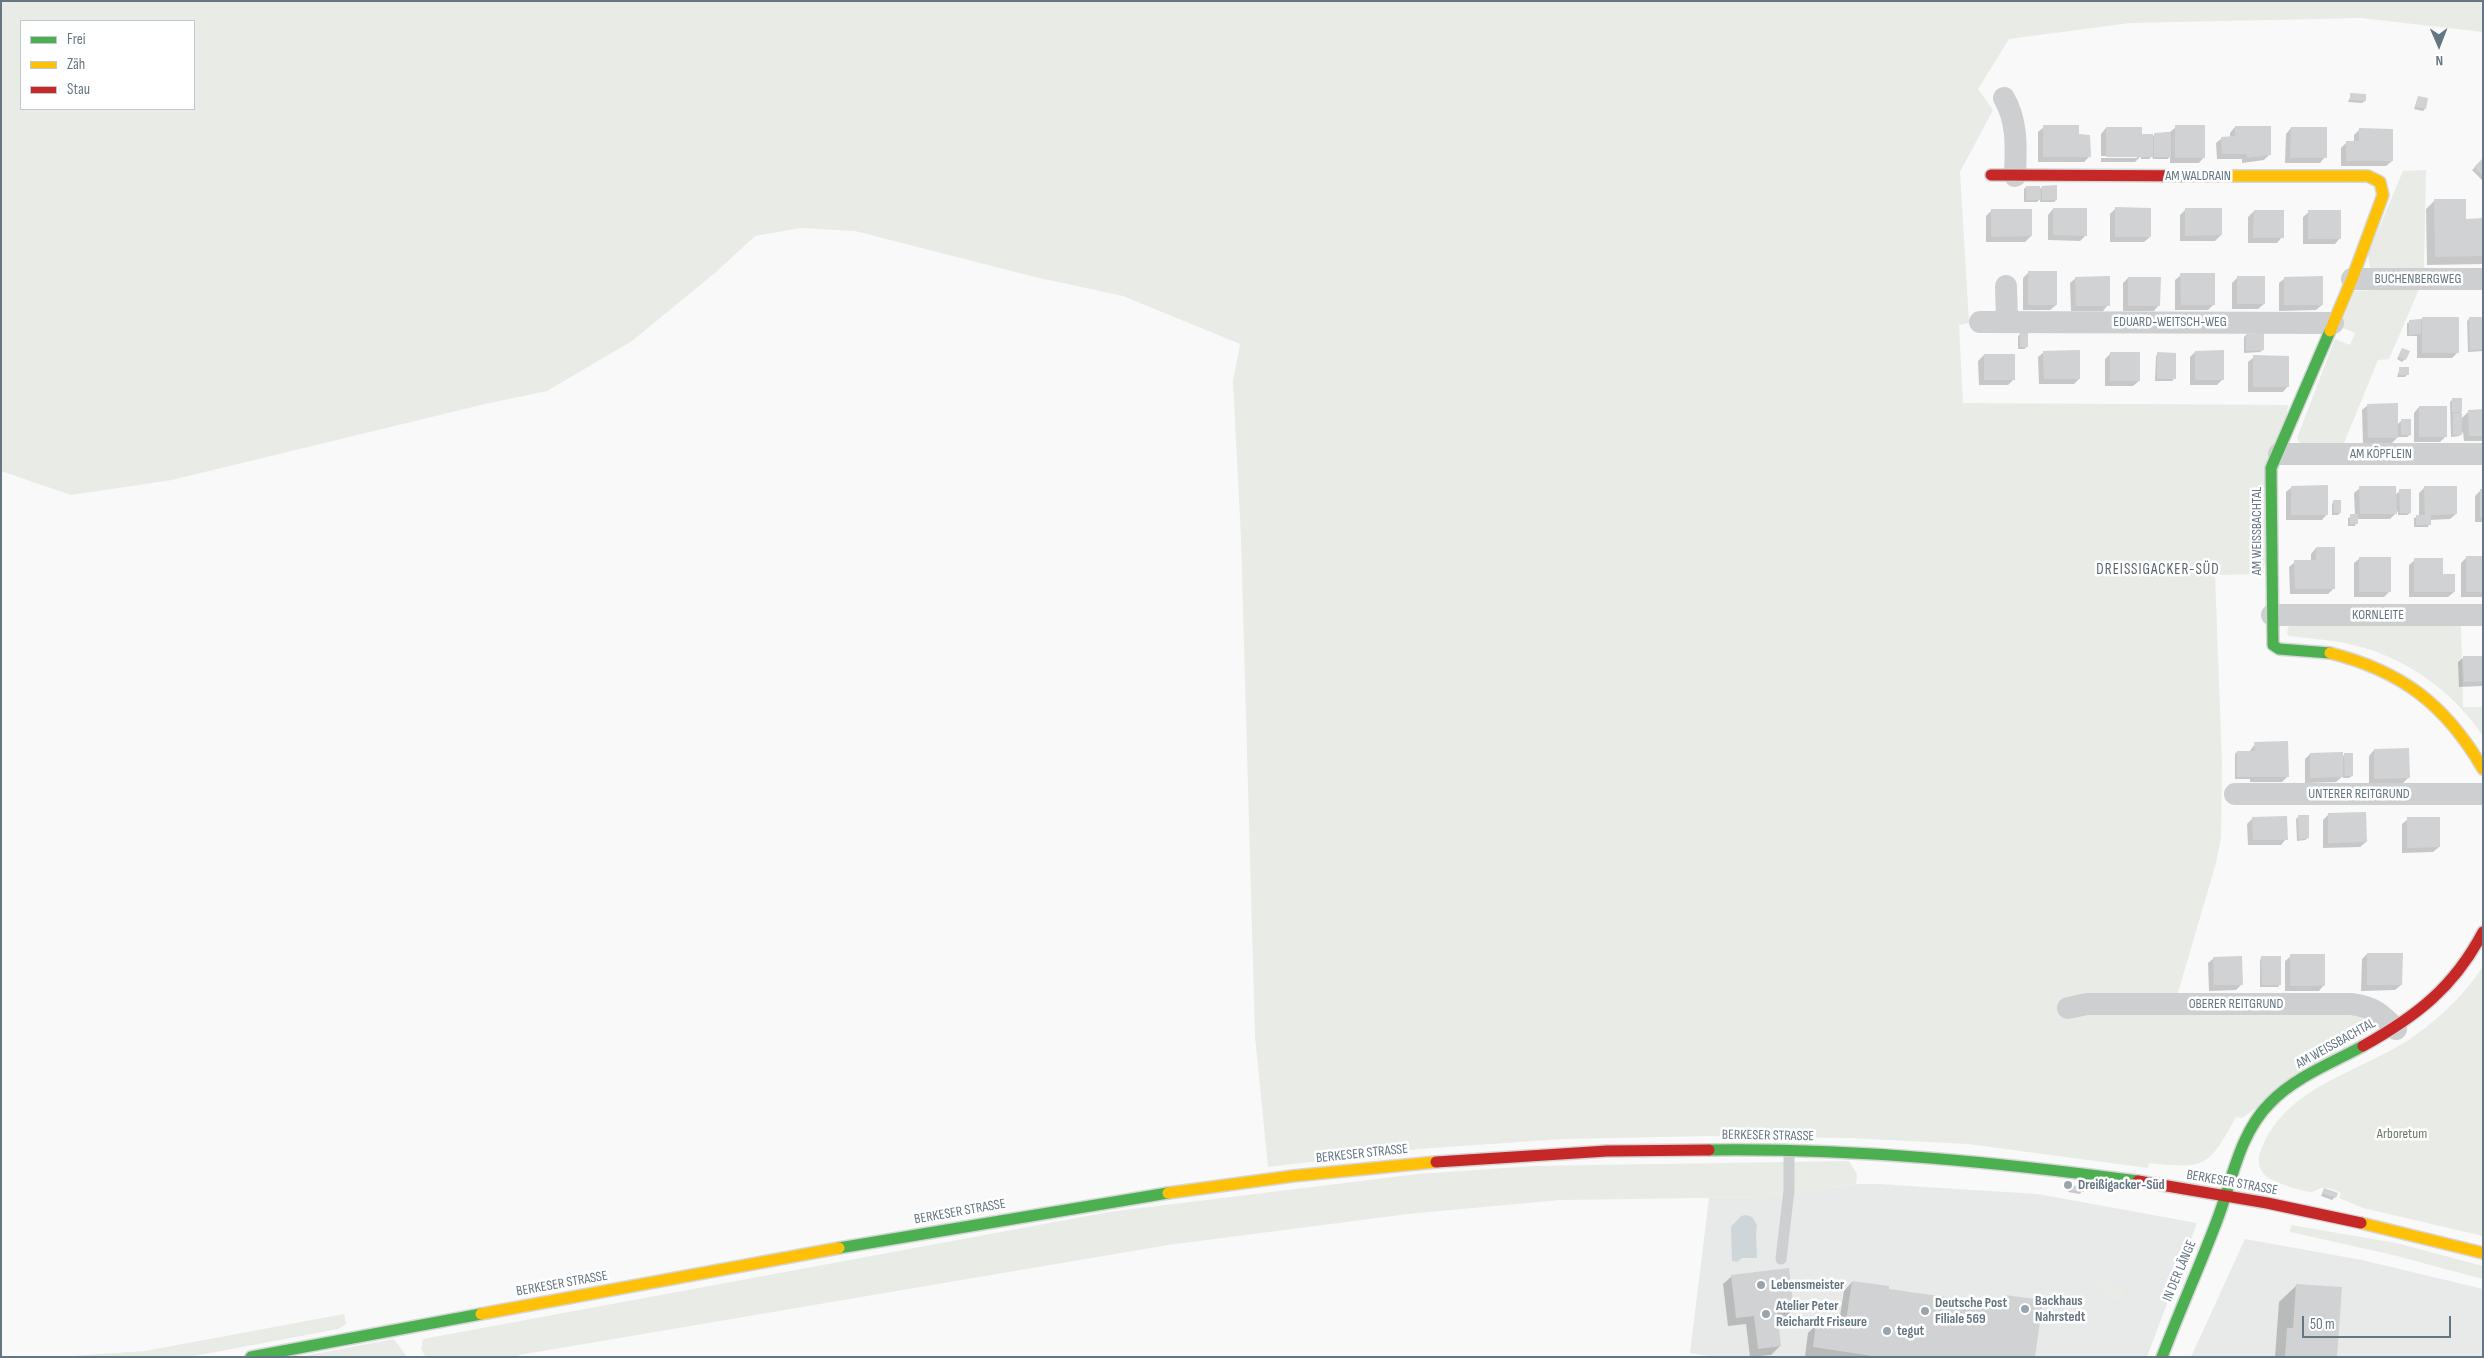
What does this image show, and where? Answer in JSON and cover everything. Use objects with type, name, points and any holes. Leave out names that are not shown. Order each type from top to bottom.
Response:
[{"type":"main road","name":"AM WALDRAIN","points":[[1991,175],[2368,176],[2379,181]]},
{"type":"main road","name":"AM WEISSBACHTAL","points":[[2379,181],[2383,187],[2382,194],[2352,279],[2271,468],[2273,645],[2279,649],[2322,652],[2346,657],[2387,672],[2424,694],[2436,704],[2459,729],[2483,769]]},
{"type":"main road","name":"AM WEISSBACHTAL","points":[[2225,1196],[2236,1160],[2247,1136],[2261,1113],[2271,1102],[2301,1080],[2396,1029],[2442,992],[2467,961],[2483,932]]},
{"type":"main road","name":"BERKESER STRASSE","points":[[251,1357],[924,1233],[1115,1201],[1243,1183],[1392,1166],[1538,1154],[1677,1150],[1790,1150],[1878,1154],[2066,1171],[2225,1196],[2356,1221],[2483,1253]]},
{"type":"main road","name":"IN DER LÄNGE","points":[[2162,1357],[2218,1221],[2225,1196]]},
{"type":"street","points":[[2004,98],[2010,109],[2014,130],[2015,176]]},
{"type":"street","name":"BUCHENBERGWEG","points":[[2352,279],[2483,279]]},
{"type":"street","points":[[2006,286],[2007,322]]},
{"type":"street","name":"EDUARD-WEITSCH-WEG","points":[[1980,322],[2333,323]]},
{"type":"street","name":"AM KÖPFLEIN","points":[[2278,454],[2483,454]]},
{"type":"street","name":"KORNLEITE","points":[[2272,615],[2483,615]]},
{"type":"street","name":"UNTERER REITGRUND","points":[[2235,794],[2483,794]]},
{"type":"street","name":"OBERER REITGRUND","points":[[2068,1008],[2087,1004],[2351,1004],[2368,1006],[2379,1012],[2396,1029]]},
{"type":"lane","points":[[1781,1259],[1789,1190],[1790,1150]]},
{"type":"shaded area","points":[[1856,1184],[2038,1194],[2197,1223],[2147,1357],[1714,1357],[1690,1353],[1709,1198],[1768,1197]]},
{"type":"shaded area","points":[[1741,1216],[1752,1217],[1757,1225],[1757,1258],[1742,1258],[1737,1262],[1732,1261],[1731,1227]]},
{"type":"shaded area","points":[[2245,1239],[2362,1260],[2483,1289],[2483,1357],[2191,1357]]},
{"type":"green space","points":[[1,1],[2483,1],[2483,32],[2361,18],[2130,23],[2009,39],[1978,89],[1993,110],[1960,172],[1969,323],[1959,325],[1963,403],[2288,405],[2263,574],[2215,575],[2222,764],[2221,837],[2216,863],[2172,1013],[2345,1011],[2367,1019],[2368,1029],[2242,1118],[2236,1117],[2219,1146],[2204,1161],[2195,1164],[2168,1165],[2149,1163],[2148,1168],[1968,1144],[1851,1138],[1708,1136],[1563,1139],[1418,1149],[1268,1167],[1255,1036],[1241,538],[1233,381],[1240,344],[1123,296],[1035,277],[855,231],[801,228],[755,236],[716,272],[632,341],[547,391],[485,404],[172,480],[71,495],[1,471]]},
{"type":"green space","points":[[2426,170],[2424,272],[2370,268],[2368,254],[2403,171]]},
{"type":"green space","points":[[2420,287],[2389,359],[2378,360],[2342,448],[2302,446],[2297,438],[2335,339],[2350,345],[2355,333],[2340,327],[2355,291]]},
{"type":"green space","points":[[2289,625],[2461,625],[2463,707],[2483,707],[2483,736],[2459,706],[2414,670],[2379,653],[2361,647],[2334,641],[2289,636],[2287,633]]},
{"type":"green space","name":"Arboretum","points":[[2483,966],[2483,1236],[2363,1208],[2339,1198],[2341,1193],[2332,1189],[2320,1188],[2308,1192],[2295,1189],[2269,1178],[2263,1173],[2259,1165],[2261,1149],[2276,1124],[2292,1106],[2311,1092],[2397,1047],[2417,1034],[2453,1003]]},
{"type":"green space","points":[[1849,1161],[1857,1174],[1856,1184],[1768,1197],[1560,1200],[1408,1214],[1168,1245],[519,1355],[519,1357],[426,1357],[421,1349],[423,1339],[1109,1212],[1418,1174],[1535,1166]]},
{"type":"green space","points":[[2291,1225],[2396,1243],[2483,1266],[2483,1279],[2393,1255],[2290,1232]]},
{"type":"green space","points":[[2093,1278],[2111,1280],[2111,1287],[2124,1289],[2122,1299],[2116,1301],[2093,1284]]},
{"type":"green space","points":[[344,1314],[346,1324],[338,1329],[189,1357],[59,1357],[145,1351]]},
{"type":"green space","points":[[394,1339],[407,1357],[299,1357]]},
{"type":"building","points":[[2350,93],[2366,94],[2366,101],[2350,100]]},
{"type":"building","points":[[2418,96],[2428,98],[2426,109],[2415,107]]},
{"type":"building","points":[[2043,125],[2079,125],[2079,134],[2090,135],[2091,157],[2043,157]]},
{"type":"building","points":[[2175,125],[2205,125],[2205,158],[2175,158]]},
{"type":"building","points":[[2235,126],[2271,126],[2271,155],[2247,158],[2247,154],[2222,154],[2221,137],[2235,136]]},
{"type":"building","points":[[2106,127],[2142,127],[2142,134],[2153,134],[2153,157],[2106,157]]},
{"type":"building","points":[[2291,127],[2327,127],[2327,158],[2290,158]]},
{"type":"building","points":[[2359,128],[2393,129],[2393,161],[2346,161],[2346,141],[2359,141]]},
{"type":"building","points":[[2171,132],[2171,157],[2154,157],[2154,133]]},
{"type":"building","points":[[2483,158],[2483,176],[2474,167]]},
{"type":"building","points":[[2057,185],[2057,200],[2042,200],[2042,186]]},
{"type":"building","points":[[2026,186],[2040,186],[2041,200],[2026,200]]},
{"type":"building","points":[[2434,199],[2466,199],[2466,219],[2483,218],[2483,256],[2435,257]]},
{"type":"building","points":[[2115,207],[2151,208],[2151,237],[2115,237]]},
{"type":"building","points":[[2053,208],[2087,208],[2087,236],[2053,235]]},
{"type":"building","points":[[2185,208],[2222,208],[2222,235],[2185,236]]},
{"type":"building","points":[[1991,209],[2032,209],[2032,236],[1991,237]]},
{"type":"building","points":[[2254,210],[2284,210],[2284,238],[2253,238]]},
{"type":"building","points":[[2308,210],[2341,210],[2341,239],[2308,239]]},
{"type":"building","points":[[2028,271],[2057,271],[2057,305],[2028,305]]},
{"type":"building","points":[[2180,273],[2215,273],[2215,305],[2181,305]]},
{"type":"building","points":[[2110,276],[2110,306],[2076,306],[2075,277]]},
{"type":"building","points":[[2237,276],[2265,276],[2265,304],[2237,304]]},
{"type":"building","points":[[2323,276],[2323,305],[2284,305],[2284,277]]},
{"type":"building","points":[[2128,277],[2161,277],[2160,306],[2128,306]]},
{"type":"building","points":[[2422,317],[2459,317],[2459,353],[2422,353]]},
{"type":"building","points":[[2469,317],[2483,317],[2483,349],[2470,350]]},
{"type":"building","points":[[2421,319],[2421,334],[2409,335],[2409,320]]},
{"type":"building","points":[[2020,332],[2028,332],[2028,347],[2020,347]]},
{"type":"building","points":[[2264,333],[2264,350],[2246,351],[2246,334]]},
{"type":"building","points":[[2402,348],[2410,351],[2406,360],[2398,357]]},
{"type":"building","points":[[2080,350],[2080,379],[2044,379],[2043,351]]},
{"type":"building","points":[[2224,350],[2224,380],[2195,380],[2195,351]]},
{"type":"building","points":[[2110,352],[2140,352],[2140,381],[2110,381]]},
{"type":"building","points":[[2157,352],[2176,353],[2176,379],[2157,379]]},
{"type":"building","points":[[1984,354],[2015,354],[2015,380],[1984,380]]},
{"type":"building","points":[[2253,355],[2289,356],[2289,387],[2253,387]]},
{"type":"building","points":[[2399,367],[2409,367],[2409,375],[2399,375]]},
{"type":"building","points":[[2452,398],[2462,398],[2462,412],[2452,412]]},
{"type":"building","points":[[2398,403],[2398,438],[2368,438],[2367,404]]},
{"type":"building","points":[[2419,406],[2447,406],[2447,437],[2419,437]]},
{"type":"building","points":[[2483,409],[2483,436],[2469,436],[2468,410]]},
{"type":"building","points":[[2453,413],[2462,413],[2462,435],[2453,435]]},
{"type":"building","points":[[2401,419],[2411,419],[2411,435],[2401,435]]},
{"type":"building","points":[[2328,485],[2328,515],[2291,515],[2291,486]]},
{"type":"building","points":[[2359,486],[2396,486],[2397,514],[2360,514]]},
{"type":"building","points":[[2424,486],[2457,486],[2457,514],[2431,515],[2431,525],[2416,525],[2416,515],[2425,515]]},
{"type":"building","points":[[2399,489],[2411,489],[2411,513],[2400,513]]},
{"type":"building","points":[[2480,489],[2483,489],[2483,517],[2480,517]]},
{"type":"building","points":[[2333,500],[2341,500],[2341,513],[2334,513]]},
{"type":"building","points":[[2350,514],[2358,514],[2358,524],[2350,524]]},
{"type":"building","points":[[2316,547],[2335,547],[2335,589],[2295,589],[2294,560],[2316,560]]},
{"type":"building","points":[[2466,556],[2483,556],[2483,592],[2466,592]]},
{"type":"building","points":[[2359,557],[2391,557],[2391,592],[2359,592]]},
{"type":"building","points":[[2414,558],[2443,558],[2443,574],[2455,574],[2455,592],[2414,592]]},
{"type":"building","points":[[2463,656],[2483,656],[2483,681],[2464,682]]},
{"type":"building","points":[[2288,741],[2289,777],[2237,777],[2237,751],[2255,751],[2254,742]]},
{"type":"building","points":[[2409,748],[2410,778],[2374,779],[2374,749]]},
{"type":"building","points":[[2343,752],[2343,777],[2310,778],[2310,753]]},
{"type":"building","points":[[2344,753],[2353,753],[2353,776],[2345,776]]},
{"type":"building","points":[[2366,812],[2367,842],[2328,843],[2328,813]]},
{"type":"building","points":[[2298,815],[2309,815],[2309,838],[2299,839]]},
{"type":"building","points":[[2287,816],[2288,840],[2253,840],[2252,817]]},
{"type":"building","points":[[2407,817],[2440,817],[2440,847],[2407,848]]},
{"type":"building","points":[[2367,953],[2403,953],[2402,985],[2367,985]]},
{"type":"building","points":[[2290,954],[2325,954],[2325,986],[2290,986]]},
{"type":"building","points":[[2242,956],[2243,985],[2214,985],[2213,957]]},
{"type":"building","points":[[2261,956],[2281,956],[2281,985],[2262,985]]},
{"type":"building","points":[[2070,1185],[2084,1187],[2084,1192],[2070,1190]]},
{"type":"building","points":[[2324,1188],[2338,1193],[2336,1198],[2322,1193]]},
{"type":"building","points":[[1789,1268],[1794,1311],[1777,1313],[1781,1346],[1758,1349],[1754,1316],[1736,1318],[1731,1275]]},
{"type":"building","points":[[1852,1281],[1889,1286],[1889,1289],[2003,1305],[2005,1295],[2043,1300],[2035,1357],[1879,1357],[1813,1347],[1816,1323],[1845,1327]]},
{"type":"building","points":[[2296,1284],[2342,1287],[2337,1357],[2285,1357],[2287,1328],[2293,1328]]},
{"type":"traffic: fast","points":[[2330,331],[2271,468],[2273,645],[2279,649],[2330,653]]},
{"type":"traffic: fast","points":[[2162,1357],[2222,1208],[2243,1144],[2259,1116],[2280,1094],[2302,1078],[2363,1046]]},
{"type":"traffic: fast","points":[[1709,1150],[1817,1151],[1871,1154],[1978,1162],[2138,1181]]},
{"type":"traffic: fast","points":[[839,1248],[1168,1193]]},
{"type":"traffic: fast","points":[[251,1357],[481,1314]]},
{"type":"traffic: slow","points":[[2217,176],[2368,176],[2380,182],[2383,195],[2352,279],[2330,331]]},
{"type":"traffic: slow","points":[[2330,653],[2379,670],[2420,694],[2454,726],[2483,769]]},
{"type":"traffic: slow","points":[[1168,1193],[1293,1176],[1436,1162]]},
{"type":"traffic: slow","points":[[2361,1223],[2483,1253]]},
{"type":"traffic: slow","points":[[481,1314],[839,1248]]},
{"type":"traffic: jam","points":[[1991,175],[2217,176]]},
{"type":"traffic: jam","points":[[2363,1046],[2417,1011],[2447,984],[2460,969],[2483,932]]},
{"type":"traffic: jam","points":[[1436,1162],[1607,1151],[1709,1150]]},
{"type":"traffic: jam","points":[[2138,1181],[2267,1203],[2361,1223]]},
{"type":"place","name":"Dreißigacker-Süd","points":[[2068,1185]]},
{"type":"place","name":"Lebensmeister","points":[[1761,1285]]},
{"type":"place","name":"Backhaus Nahrstedt","points":[[2025,1309]]},
{"type":"place","name":"Deutsche Post Filiale 569","points":[[1925,1311]]},
{"type":"place","name":"Atelier Peter Reichardt Friseure","points":[[1766,1314]]},
{"type":"place","name":"tegut","points":[[1887,1331]]},
{"type":"district","name":"DREISSIGACKER-SÜD","points":[[2158,570]]}]
